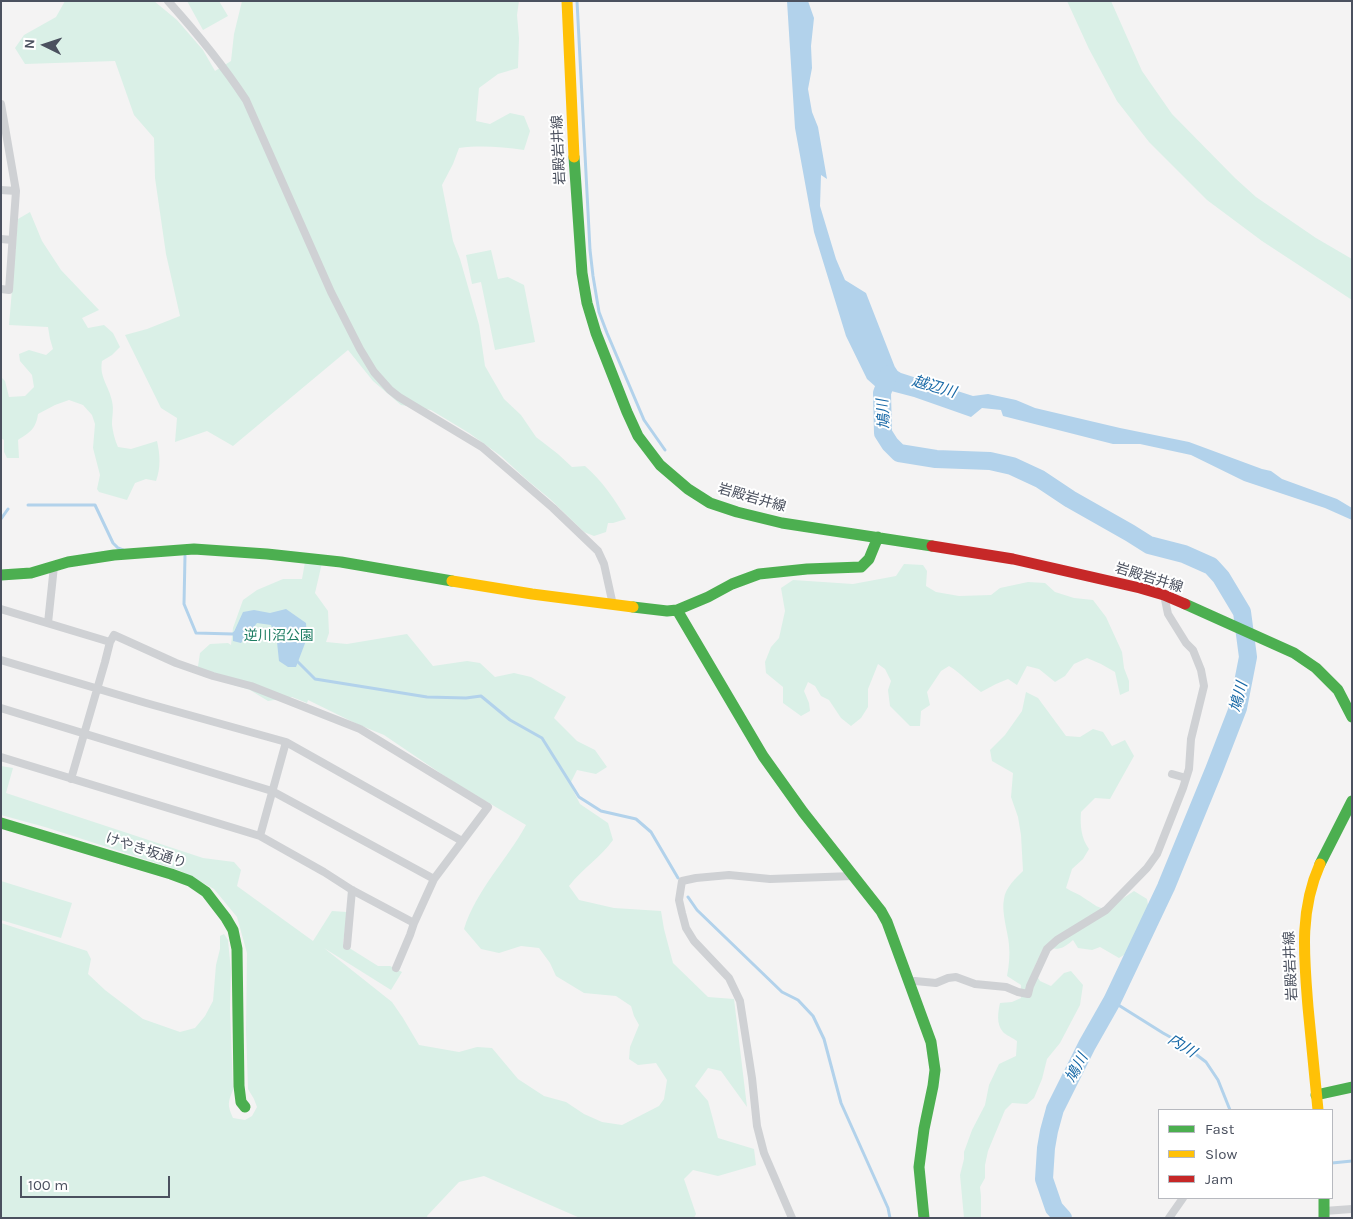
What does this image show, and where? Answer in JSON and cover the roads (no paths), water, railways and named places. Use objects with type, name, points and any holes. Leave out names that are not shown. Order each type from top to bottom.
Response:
[{"type":"street","points":[[168,1],[228,72],[246,100],[331,292],[374,372],[399,397],[482,447],[553,508],[598,551],[604,564],[613,605]]},
{"type":"street","name":"岩殿岩井線","points":[[567,1],[576,193],[582,273],[587,303],[596,333],[627,412],[638,436],[660,465],[688,489],[710,503],[737,512],[782,523],[1014,559],[1164,595],[1294,653],[1316,668],[1338,690],[1352,716]]},
{"type":"street","points":[[1,104],[4,132],[12,162],[16,191],[9,290],[1,289]]},
{"type":"street","points":[[1,190],[16,191]]},
{"type":"street","points":[[1,239],[12,240]]},
{"type":"street","points":[[1,575],[31,573],[68,562],[114,556],[194,549],[222,550],[341,562],[532,594],[667,611],[677,610],[732,584],[759,574],[807,569],[861,567],[869,559],[878,537]]},
{"type":"street","points":[[48,623],[54,566]]},
{"type":"street","points":[[908,982],[936,983],[956,977],[975,984],[1006,987],[1028,994],[1046,950],[1070,931],[1106,910],[1147,868],[1157,854],[1189,769],[1191,738],[1204,686],[1201,670],[1193,650],[1186,643],[1168,614],[1164,595]]},
{"type":"street","points":[[1,609],[110,642]]},
{"type":"street","points":[[677,610],[763,756],[803,812],[881,911],[887,922],[931,1042],[935,1070],[919,1167],[924,1218]]},
{"type":"street","points":[[71,778],[110,642],[114,635],[193,670],[251,686],[360,729],[488,807],[434,879],[396,968]]},
{"type":"street","points":[[1,660],[286,742],[462,842]]},
{"type":"street","points":[[1,708],[272,791],[434,879]]},
{"type":"street","points":[[260,836],[286,742]]},
{"type":"street","points":[[1,757],[260,836],[352,890],[414,923]]},
{"type":"street","points":[[1172,774],[1186,778]]},
{"type":"street","name":"岩殿岩井線","points":[[1318,1109],[1304,965],[1305,913],[1309,893],[1318,869],[1352,801]]},
{"type":"street","name":"けやき坂通り","points":[[1,823],[172,874],[190,881],[206,892],[233,930],[237,949],[239,1086],[241,1102],[245,1107]]},
{"type":"street","points":[[792,1218],[764,1153],[757,1126],[752,1078],[740,1001],[729,978],[694,941],[686,928],[680,900],[682,881],[729,875],[770,879],[853,876]]},
{"type":"street","points":[[347,946],[352,890]]},
{"type":"street","points":[[1316,1094],[1352,1087]]},
{"type":"street","points":[[1168,1218],[1182,1199]]},
{"type":"street","points":[[1324,1199],[1324,1214],[1352,1209]]},
{"type":"water","name":"越辺川","points":[[787,1],[808,1],[814,18],[811,46],[812,68],[808,89],[812,112],[818,127],[827,179],[821,175],[820,206],[836,259],[845,280],[866,293],[896,370],[973,396],[988,394],[1016,400],[1035,408],[1189,442],[1271,471],[1282,479],[1337,499],[1352,508],[1352,520],[1325,508],[1244,481],[1191,455],[1140,444],[1113,444],[1003,416],[1001,410],[982,408],[971,417],[914,397],[876,387],[867,379],[846,336],[814,232],[795,128]]},
{"type":"water","points":[[286,609],[306,623],[307,638],[296,667],[288,667],[279,661],[277,642],[271,625],[257,623],[241,643],[233,641],[233,634],[243,612],[254,610],[270,613]]},
{"type":"waterway","points":[[577,1],[590,250],[599,312],[644,420],[665,450]]},
{"type":"waterway","name":"鳩川","points":[[889,374],[882,393],[883,433],[899,453],[936,459],[990,461],[1012,466],[1040,479],[1070,499],[1149,545],[1184,554],[1211,566],[1221,577],[1242,612],[1248,657],[1238,708],[1166,887],[1112,1001],[1087,1045],[1055,1109],[1046,1148],[1044,1179],[1054,1208],[1063,1218]]},
{"type":"waterway","points":[[28,505],[95,505],[113,543],[123,550]]},
{"type":"waterway","points":[[1,519],[8,509]]},
{"type":"waterway","points":[[185,556],[184,604],[196,633],[233,634],[236,632]]},
{"type":"waterway","points":[[296,660],[315,679],[427,697],[466,698],[481,696],[510,720],[542,738],[579,797],[601,811],[636,819],[651,832],[678,878]]},
{"type":"waterway","points":[[688,897],[697,910],[782,992],[798,1000],[813,1016],[824,1039],[841,1103],[888,1208],[890,1218]]},
{"type":"waterway","name":"内川","points":[[1112,1001],[1181,1043],[1206,1062],[1218,1080],[1230,1109]]},
{"type":"waterway","name":"内川","points":[[1333,1163],[1352,1161]]},
{"type":"park label","name":"逆川沼公園","points":[[279,636]]}]
